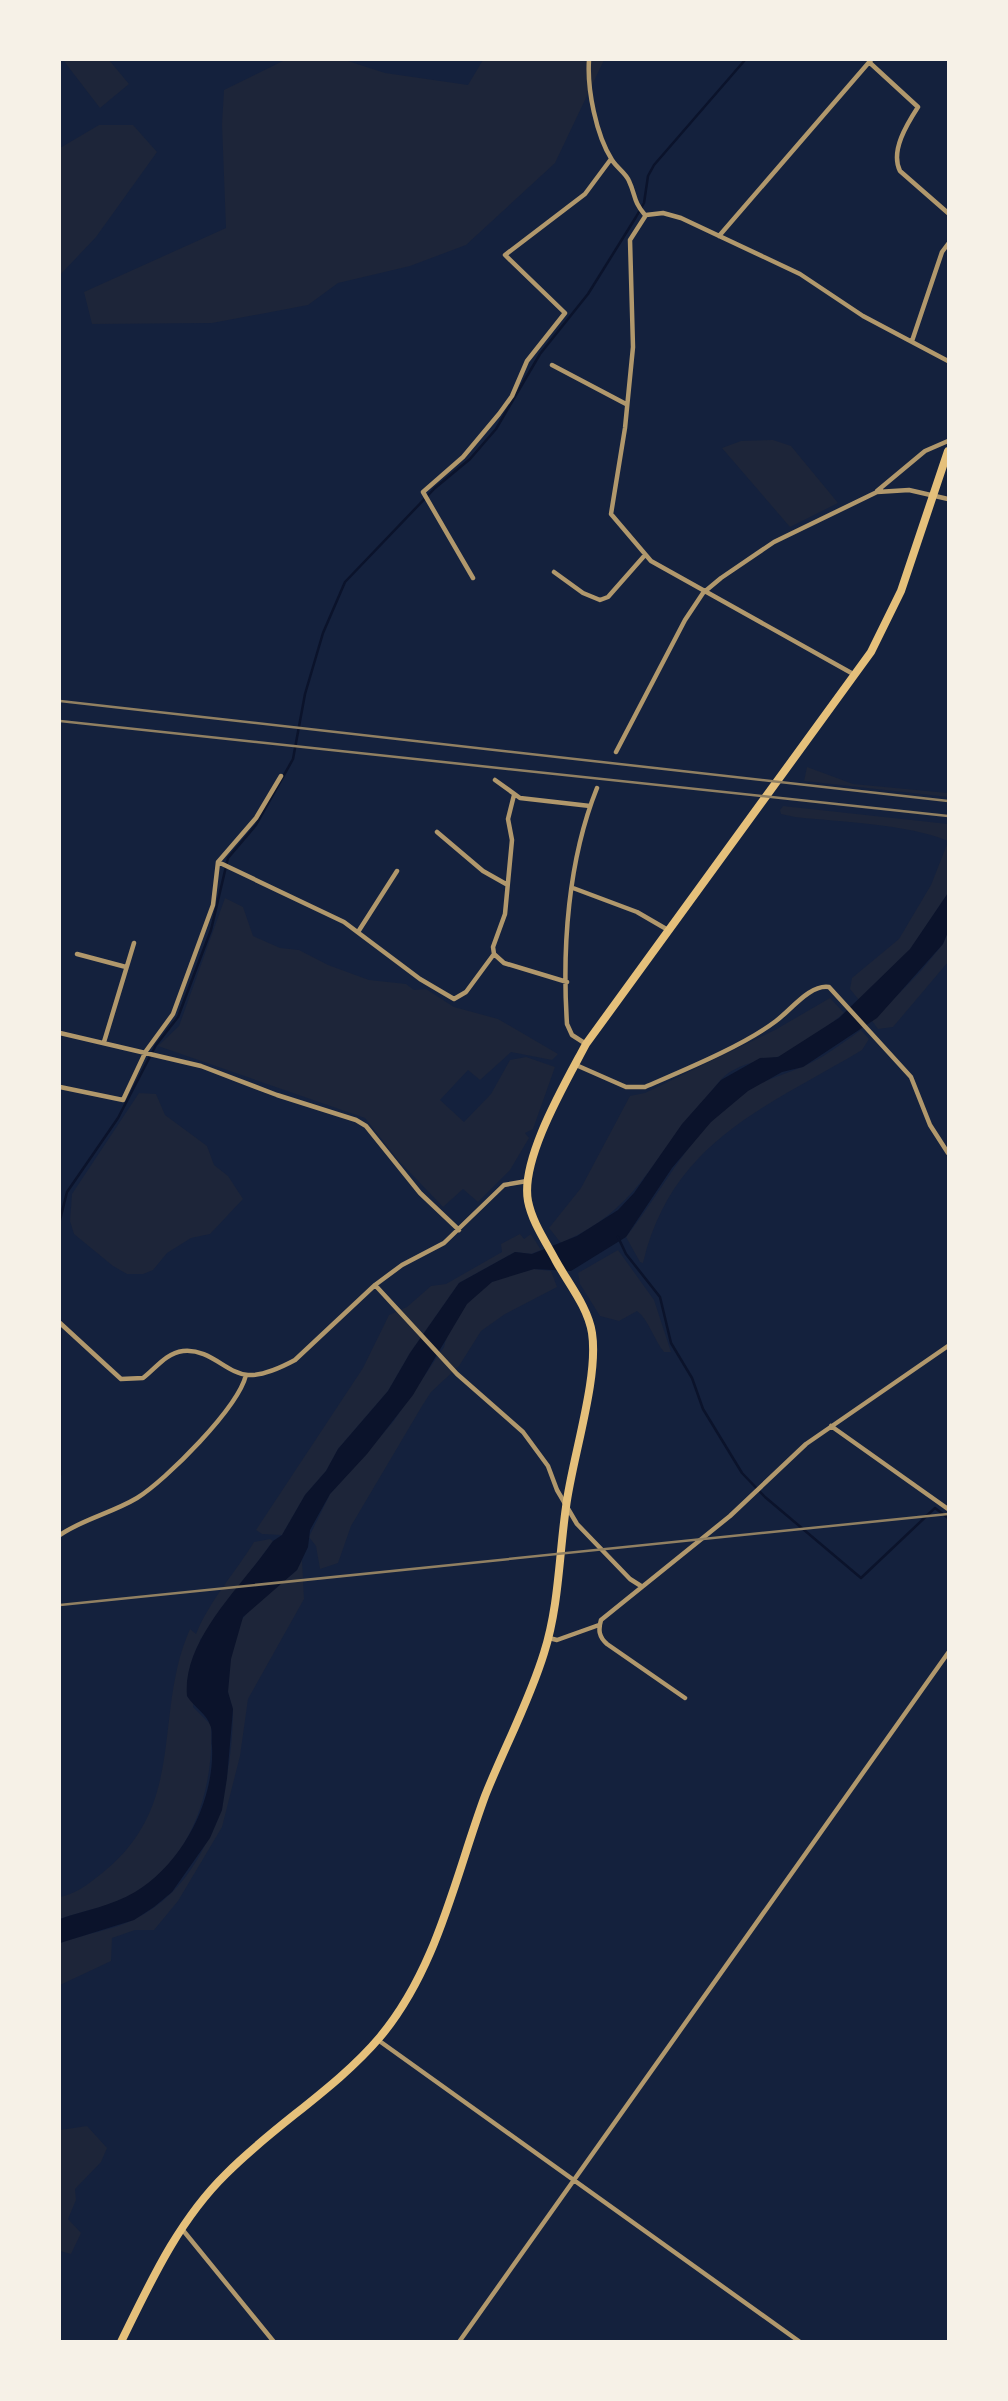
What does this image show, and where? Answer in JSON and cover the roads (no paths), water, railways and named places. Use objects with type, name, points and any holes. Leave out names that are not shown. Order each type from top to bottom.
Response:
[{"type":"main road","points":[[121,2342],[181,2228],[241,2159],[378,2040],[405,2004],[424,1969],[479,1812],[537,1674],[549,1638],[566,1505],[593,1359],[592,1331],[585,1310],[538,1227],[528,1202],[527,1181],[542,1135],[586,1044],[855,676],[893,611],[948,451]]},
{"type":"street","points":[[589,60],[590,100],[611,159],[629,181],[633,201],[646,215]]},
{"type":"street","points":[[719,236],[870,61],[918,107],[904,129],[896,163],[900,171],[948,213]]},
{"type":"street","points":[[473,578],[423,492],[463,457],[493,422],[512,396],[527,361],[565,313],[505,255],[585,194],[611,159]]},
{"type":"street","points":[[646,215],[663,213],[681,218],[800,274],[863,316],[948,360]]},
{"type":"street","points":[[646,215],[630,240],[633,347],[621,460],[611,514],[645,555],[704,593],[855,676]]},
{"type":"street","points":[[912,341],[948,244]]},
{"type":"street","points":[[552,365],[626,404]]},
{"type":"street","points":[[616,752],[685,620],[704,593],[774,542],[877,492],[925,451],[948,441]]},
{"type":"street","points":[[877,492],[909,489],[948,499]]},
{"type":"street","points":[[554,572],[583,593],[600,600],[608,597],[645,555]]},
{"type":"street","points":[[60,1087],[123,1100],[146,1051],[173,1014],[214,905],[218,862],[256,818],[281,776]]},
{"type":"street","points":[[495,780],[514,795],[590,806]]},
{"type":"street","points":[[586,1044],[572,1035],[567,1024],[566,982],[573,888],[590,806],[597,789]]},
{"type":"street","points":[[514,795],[508,819],[512,839],[505,914],[493,947],[494,954],[504,962],[566,982]]},
{"type":"street","points":[[437,832],[483,872],[506,884]]},
{"type":"street","points":[[218,862],[320,909],[454,999],[466,992],[494,954]]},
{"type":"street","points":[[358,932],[397,871]]},
{"type":"street","points":[[573,888],[626,907],[669,930]]},
{"type":"street","points":[[104,1042],[134,943]]},
{"type":"street","points":[[77,954],[125,967]]},
{"type":"street","points":[[575,1065],[626,1087],[645,1087],[773,1023],[822,986],[836,992],[911,1077],[930,1125],[948,1153]]},
{"type":"street","points":[[60,1033],[201,1066],[366,1126],[420,1193],[459,1230]]},
{"type":"street","points":[[60,1323],[121,1379],[144,1378],[164,1359],[182,1351],[200,1352],[246,1375],[279,1369],[295,1360],[375,1285],[402,1265],[444,1243],[505,1185],[527,1181]]},
{"type":"street","points":[[375,1285],[457,1374],[523,1432],[548,1466],[577,1524],[630,1579],[641,1586]]},
{"type":"street","points":[[549,1638],[557,1640],[600,1624],[612,1608],[730,1516],[806,1444],[948,1346]]},
{"type":"street","points":[[60,1535],[138,1497],[167,1473],[233,1402],[243,1387],[246,1375]]},
{"type":"street","points":[[831,1426],[948,1510]]},
{"type":"street","points":[[600,1624],[601,1639],[685,1698]]},
{"type":"street","points":[[458,2342],[948,1653]]},
{"type":"street","points":[[378,2040],[800,2342]]},
{"type":"street","points":[[181,2228],[274,2342]]},
{"type":"waterway","points":[[60,1220],[67,1192],[118,1118],[156,1045],[178,1017],[211,930],[228,858],[256,825],[293,759],[305,694],[323,633],[345,582],[435,488],[470,459],[496,429],[540,354],[588,294],[636,217],[644,203],[648,176],[654,165],[745,60]]},
{"type":"waterway","points":[[618,1237],[626,1254],[660,1297],[671,1343],[692,1378],[703,1409],[742,1473],[765,1497],[861,1578],[935,1508],[948,1518]]},
{"type":"waterway","points":[[60,1328],[60,1475]]},
{"type":"railway","points":[[60,701],[948,801]]},
{"type":"railway","points":[[60,721],[948,816]]},
{"type":"railway","points":[[60,1605],[948,1514]]}]
